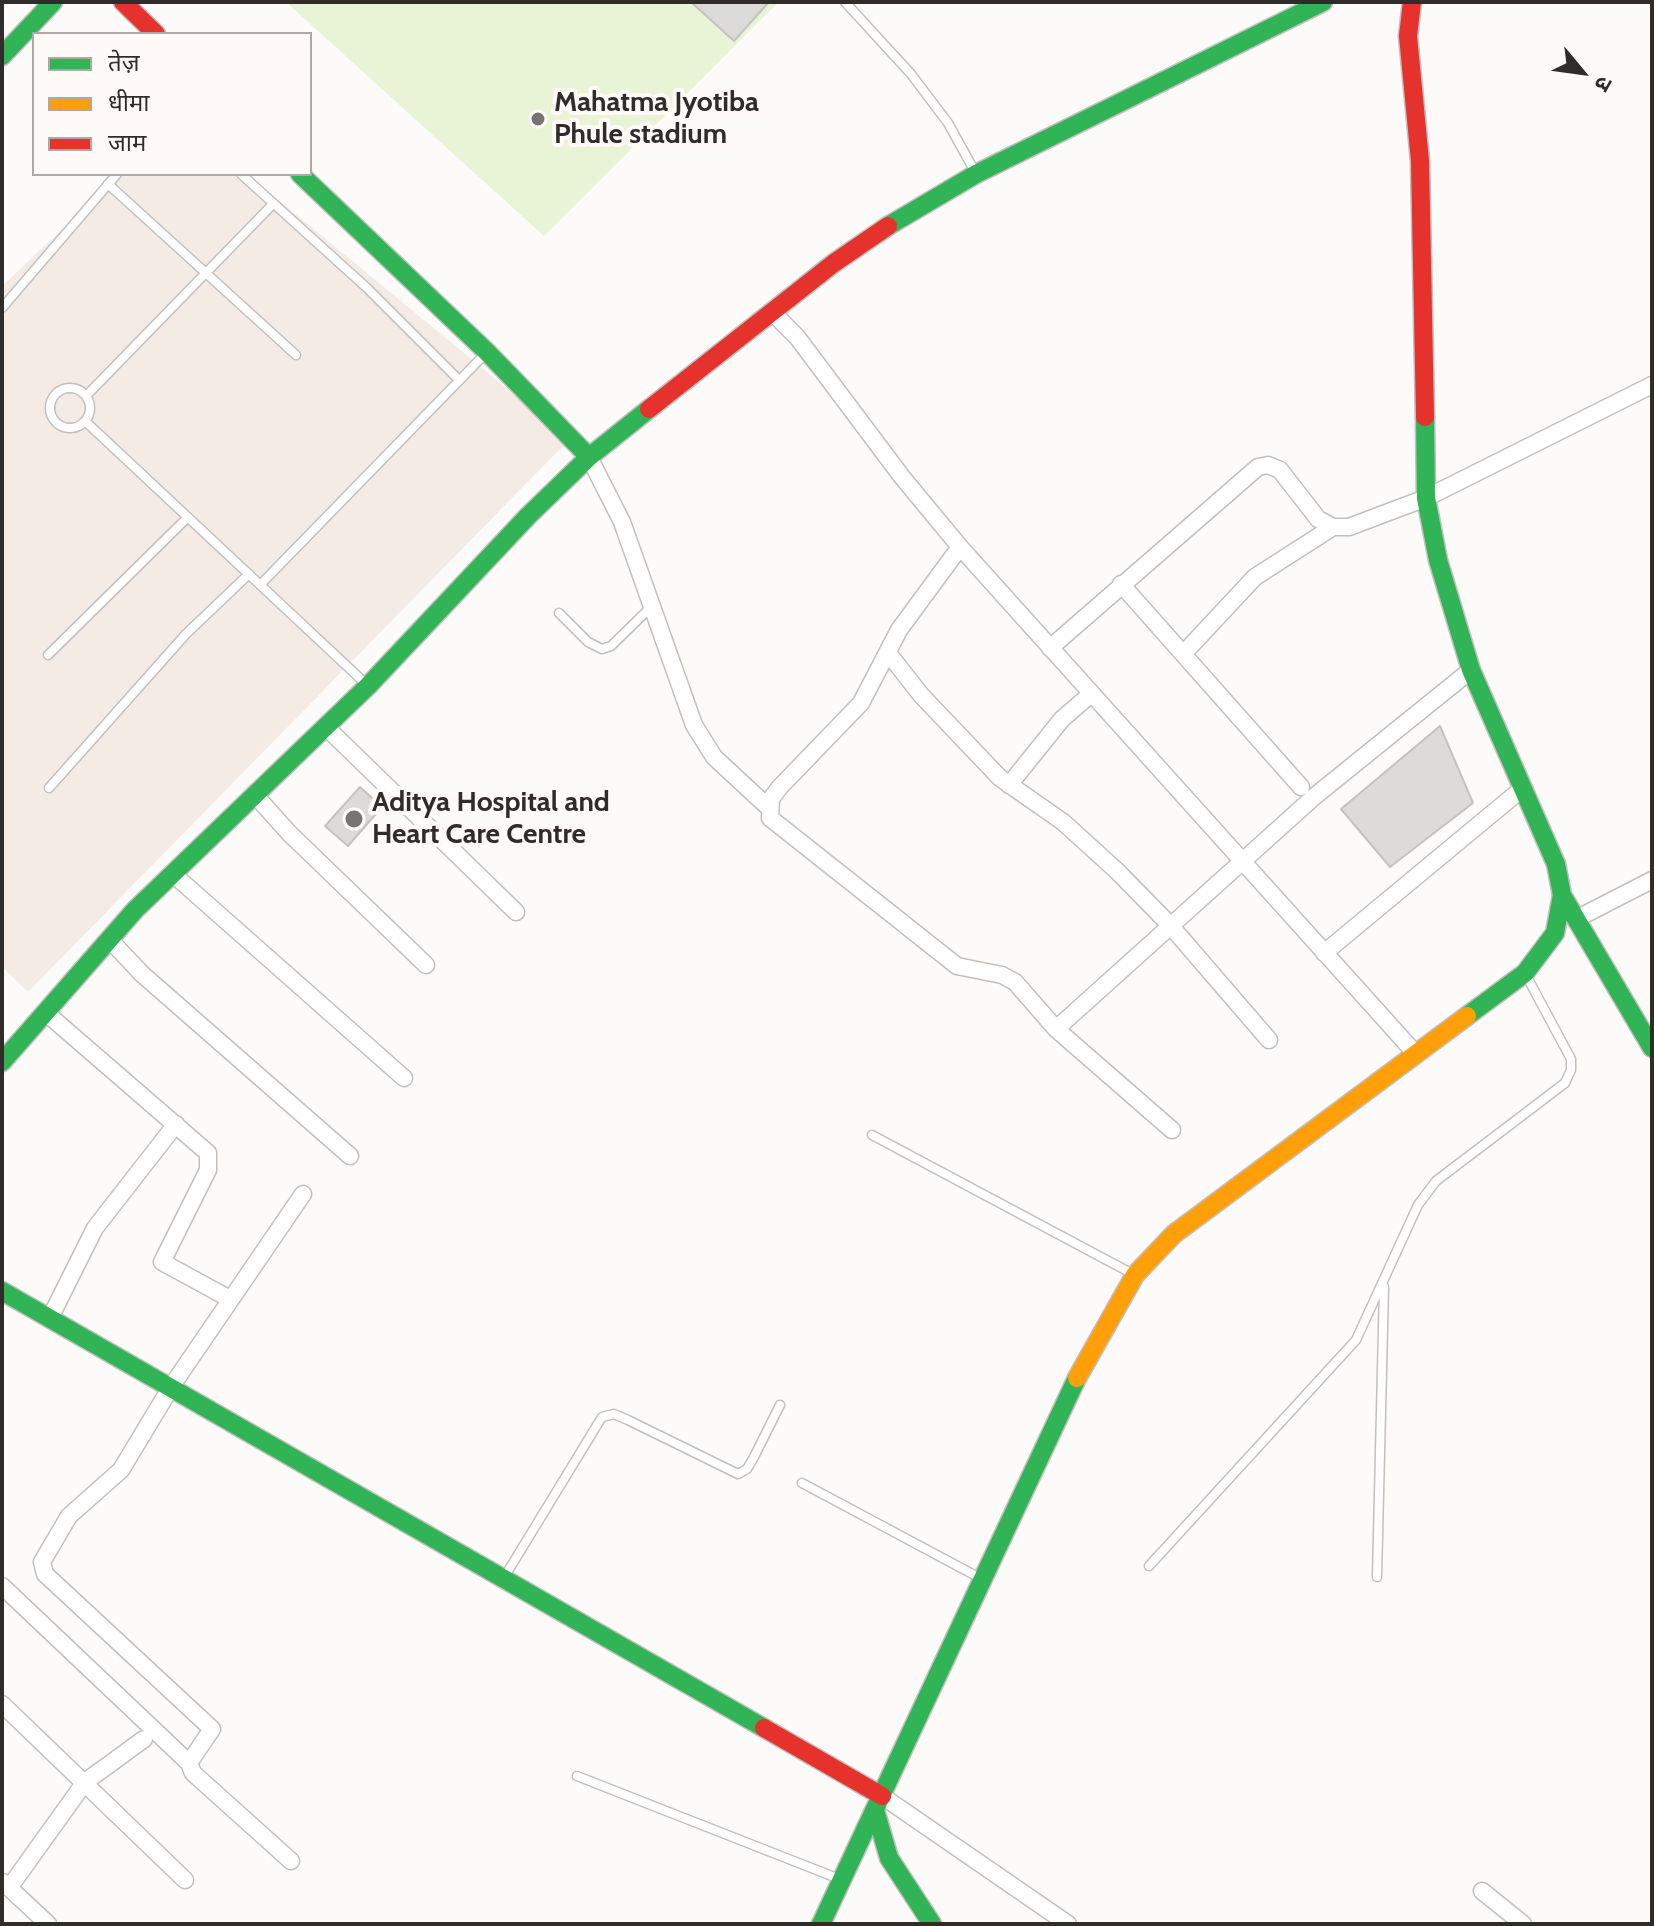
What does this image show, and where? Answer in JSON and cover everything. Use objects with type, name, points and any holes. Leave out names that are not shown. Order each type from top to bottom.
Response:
[{"type":"main road","points":[[2,56],[53,2]]},
{"type":"main road","points":[[123,2],[154,32]]},
{"type":"main road","points":[[2,1062],[109,939],[368,686],[528,516],[589,457],[772,312],[883,229],[976,174],[1323,2]]},
{"type":"main road","points":[[1412,2],[1408,36],[1420,161],[1426,498],[1438,560],[1471,670],[1556,864],[1562,895],[1652,1048]]},
{"type":"main road","points":[[302,176],[487,352],[589,457]]},
{"type":"main road","points":[[821,1924],[985,1580],[1070,1390],[1135,1275],[1174,1234],[1525,973],[1555,933],[1562,895]]},
{"type":"main road","points":[[2,1291],[505,1577],[878,1803],[889,1858],[932,1924]]},
{"type":"street","points":[[772,312],[801,343],[960,547],[1415,1053]]},
{"type":"street","points":[[1050,648],[1258,467],[1268,465],[1280,470],[1318,519],[1333,527],[1349,527],[1426,498],[1652,385]]},
{"type":"street","points":[[589,457],[613,502],[702,741],[729,774],[769,808]]},
{"type":"street","points":[[1184,653],[1255,577],[1333,527]]},
{"type":"street","points":[[960,547],[914,607],[861,703],[779,788],[769,808],[770,818],[778,828],[957,966],[1002,975],[1015,982],[1056,1029],[1172,1130]]},
{"type":"street","points":[[1121,584],[1301,787]]},
{"type":"street","points":[[888,653],[928,703],[1009,785],[1063,822],[1169,924],[1269,1040]]},
{"type":"street","points":[[1056,1029],[1241,861],[1471,670]]},
{"type":"street","points":[[1009,785],[1062,719],[1091,694]]},
{"type":"street","points":[[326,727],[516,912]]},
{"type":"street","points":[[1324,953],[1523,788]]},
{"type":"street","points":[[255,795],[289,833],[426,965]]},
{"type":"street","points":[[173,874],[404,1078]]},
{"type":"street","points":[[1576,919],[1652,880]]},
{"type":"street","points":[[109,939],[142,974],[350,1156]]},
{"type":"street","points":[[45,1012],[176,1124],[211,1158],[208,1170],[162,1262],[165,1267],[230,1299]]},
{"type":"street","points":[[50,1318],[95,1228],[176,1124]]},
{"type":"street","points":[[189,1763],[212,1734],[212,1729],[45,1574],[42,1562],[69,1516],[121,1470],[171,1387],[303,1194]]},
{"type":"street","points":[[2,1586],[189,1763],[193,1773],[291,1861]]},
{"type":"street","points":[[2,1704],[185,1880]]},
{"type":"street","points":[[48,1924],[6,1884],[85,1782],[144,1739]]},
{"type":"street","points":[[878,1803],[1068,1924]]},
{"type":"street","points":[[1482,1891],[1523,1924]]},
{"type":"lane","points":[[845,2],[911,74],[948,123],[976,174]]},
{"type":"lane","points":[[2,308],[115,176]]},
{"type":"lane","points":[[243,176],[367,288],[459,380]]},
{"type":"lane","points":[[108,184],[296,355]]},
{"type":"lane","points":[[86,396],[273,204]]},
{"type":"lane","points":[[260,585],[487,352]]},
{"type":"lane","points":[[74,389],[86,396],[90,409],[85,421],[68,428],[56,423],[50,411],[53,399],[62,390],[74,389]]},
{"type":"lane","points":[[85,421],[368,686]]},
{"type":"lane","points":[[48,655],[188,517]]},
{"type":"lane","points":[[49,788],[186,634],[249,574]]},
{"type":"lane","points":[[559,613],[588,642],[602,649],[611,646],[651,607]]},
{"type":"lane","points":[[1149,1566],[1342,1358],[1367,1321],[1418,1205],[1436,1181],[1558,1089],[1571,1070],[1571,1059],[1525,973]]},
{"type":"lane","points":[[872,1135],[1135,1275]]},
{"type":"lane","points":[[1377,1577],[1384,1283]]},
{"type":"lane","points":[[505,1577],[602,1417],[614,1414],[738,1474],[747,1469],[780,1405]]},
{"type":"lane","points":[[802,1483],[985,1580]]},
{"type":"lane","points":[[577,1776],[841,1880]]},
{"type":"shaded area","points":[[119,176],[249,176],[573,443],[560,449],[28,992],[2,967],[2,286]]},
{"type":"green space","name":"Mahatma Jyotiba Phule stadium","points":[[286,2],[779,2],[544,236]]},
{"type":"building","points":[[691,2],[769,2],[734,41]]},
{"type":"building","points":[[1440,726],[1473,803],[1390,867],[1341,809]]},
{"type":"building","points":[[360,787],[382,807],[348,846],[325,826]]},
{"type":"traffic: fast","points":[[2,56],[53,2]]},
{"type":"traffic: fast","points":[[888,226],[976,174],[1323,2]]},
{"type":"traffic: fast","points":[[302,176],[487,352],[589,457]]},
{"type":"traffic: fast","points":[[2,1062],[135,910],[368,686],[528,516],[589,457],[649,409]]},
{"type":"traffic: fast","points":[[1425,417],[1426,498],[1438,560],[1471,670],[1556,864],[1562,895],[1555,933],[1525,973],[1467,1016]]},
{"type":"traffic: fast","points":[[1562,895],[1652,1048]]},
{"type":"traffic: fast","points":[[2,1291],[764,1728]]},
{"type":"traffic: fast","points":[[821,1924],[1077,1378]]},
{"type":"traffic: fast","points":[[875,1810],[889,1858],[932,1924]]},
{"type":"traffic: slow","points":[[1077,1378],[1135,1275],[1174,1234],[1467,1016]]},
{"type":"traffic: jam","points":[[123,2],[154,32]]},
{"type":"traffic: jam","points":[[1412,2],[1408,36],[1420,161],[1425,417]]},
{"type":"traffic: jam","points":[[649,409],[834,263],[888,226]]},
{"type":"traffic: jam","points":[[764,1728],[882,1796]]},
{"type":"place","name":"Mahatma Jyotiba Phule stadium","points":[[538,119]]},
{"type":"place","name":"Aditya Hospital and Heart Care Centre","points":[[354,819]]}]
